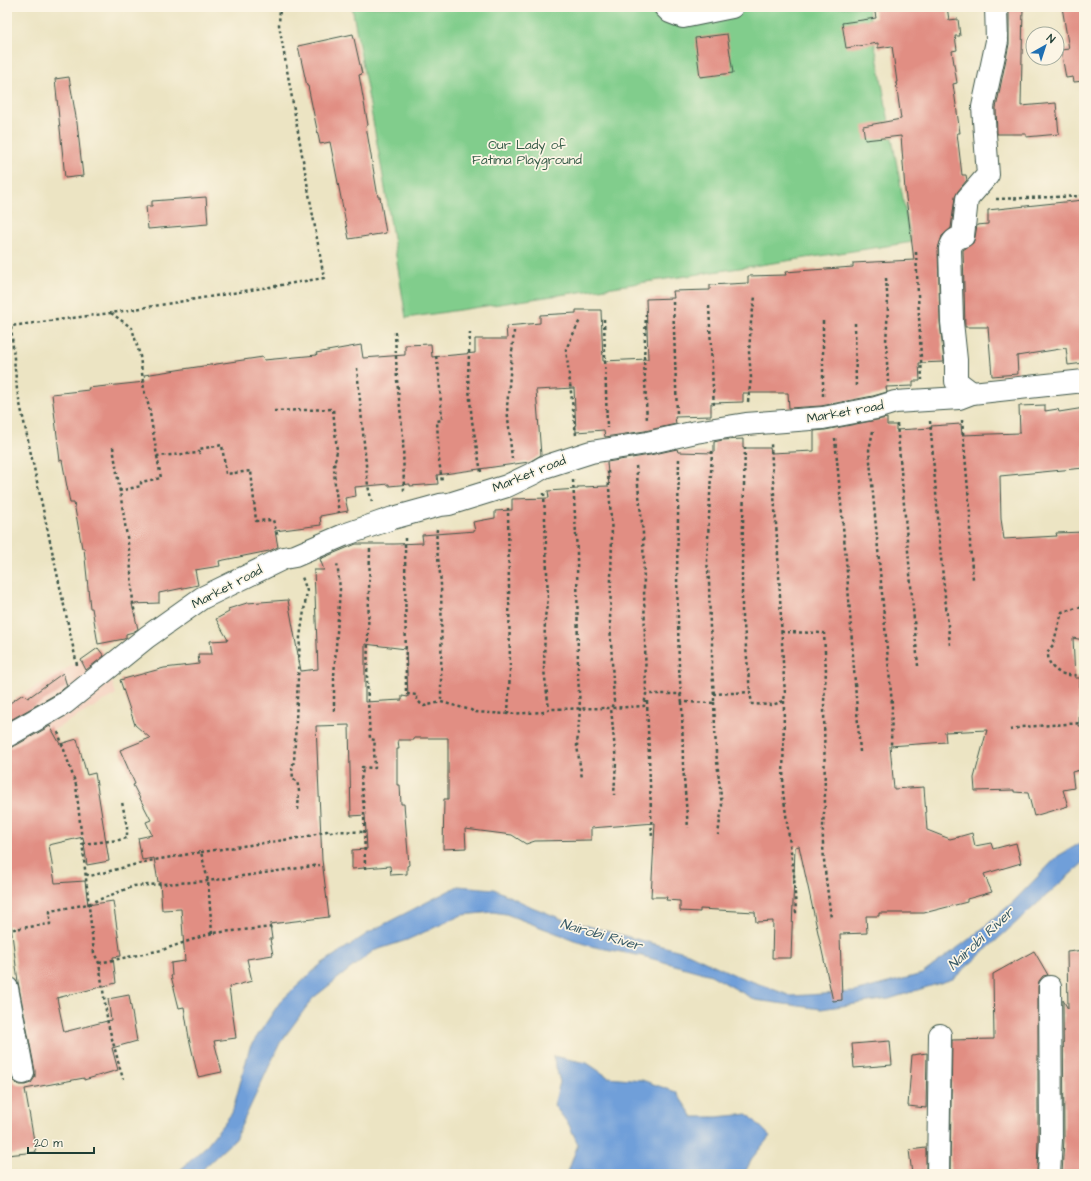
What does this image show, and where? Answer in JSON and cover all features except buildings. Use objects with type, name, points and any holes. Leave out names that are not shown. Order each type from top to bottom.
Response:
[{"type":"street","points":[[665,7],[670,12],[683,17],[732,7]]},
{"type":"street","points":[[966,395],[956,381],[956,360],[952,322],[950,249],[955,239],[963,236],[967,199],[988,175],[983,107],[997,41],[996,7]]},
{"type":"street","name":"Market road","points":[[7,736],[65,703],[147,637],[202,598],[289,557],[339,537],[404,515],[510,484],[534,474],[544,467],[576,456],[746,424],[828,417],[876,407],[1084,381]]},
{"type":"street","points":[[1050,987],[1052,1139],[1050,1174]]},
{"type":"street","points":[[7,988],[23,1073]]},
{"type":"street","points":[[938,1174],[940,1035]]},
{"type":"path","points":[[82,688],[17,390],[11,326],[111,313],[324,278],[279,25],[280,7]]},
{"type":"path","points":[[967,199],[1084,196]]},
{"type":"path","points":[[916,252],[922,390],[929,400],[939,538],[950,645]]},
{"type":"path","points":[[886,278],[888,308],[886,342],[888,390],[876,407],[869,450],[892,697],[891,746]]},
{"type":"path","points":[[755,297],[751,322],[749,352],[751,378],[746,424],[742,562],[742,622],[752,704],[772,704],[784,701]]},
{"type":"path","points":[[673,302],[680,469],[677,513],[679,667],[682,702],[683,766],[688,828]]},
{"type":"path","points":[[682,702],[714,703],[712,642],[710,629],[710,580],[707,561],[713,441],[715,429],[709,306]]},
{"type":"path","points":[[111,313],[132,328],[140,356],[144,390],[149,407],[161,478],[141,482],[141,486],[119,491]]},
{"type":"path","points":[[646,314],[641,444],[646,694],[652,839]]},
{"type":"path","points":[[823,318],[828,417],[836,456],[846,559],[860,752]]},
{"type":"path","points":[[604,319],[606,363],[606,450],[612,535],[610,622],[614,702],[612,708],[616,762],[614,795]]},
{"type":"path","points":[[580,320],[566,349],[576,456],[574,507],[577,553],[578,675],[580,708],[577,746],[582,778]]},
{"type":"path","points":[[854,323],[876,407],[918,666]]},
{"type":"path","points":[[508,714],[510,670],[510,484],[514,475],[507,407],[514,331]]},
{"type":"path","points":[[395,332],[397,380],[403,444],[406,694],[417,695],[420,704],[424,706],[441,702],[474,712],[508,714],[544,712],[549,709],[644,706],[646,694]]},
{"type":"path","points":[[470,332],[468,377],[478,462],[486,492]]},
{"type":"path","points":[[436,356],[439,373],[442,420],[437,422],[439,460],[444,491],[444,504],[436,538],[440,561],[441,584],[441,702]]},
{"type":"path","points":[[357,368],[368,486],[374,525],[367,680],[370,739],[375,740],[375,768],[362,767],[361,780],[365,869]]},
{"type":"path","points":[[966,395],[970,546],[973,579]]},
{"type":"path","points":[[274,411],[333,409],[337,451],[334,466],[335,486],[341,525],[339,537],[340,589],[334,676],[334,711]]},
{"type":"path","points":[[771,421],[772,486],[779,574],[785,693],[783,792],[794,874],[796,914]]},
{"type":"path","points":[[157,456],[199,453],[200,449],[222,445],[226,474],[251,471],[256,521],[273,520],[306,591],[300,637],[294,762],[292,766],[294,779],[297,781],[299,791],[298,810]]},
{"type":"path","points":[[112,447],[130,556],[134,604],[141,630],[147,637]]},
{"type":"path","points":[[544,467],[548,598],[545,618],[544,670],[549,709]]},
{"type":"path","points":[[1010,730],[1021,726],[1084,723],[1081,700],[1081,675],[1067,676],[1058,672],[1050,663],[1048,651],[1053,645],[1062,612],[1084,606]]},
{"type":"path","points":[[781,632],[824,633],[826,671],[824,701],[825,806],[823,832],[825,872],[831,919]]},
{"type":"path","points":[[714,694],[750,692]]},
{"type":"path","points":[[646,694],[680,694],[682,702]]},
{"type":"path","points":[[714,694],[713,716],[722,806],[718,835]]},
{"type":"path","points":[[48,712],[55,711],[58,730],[76,785],[94,953],[99,963],[108,1024],[123,1079]]},
{"type":"path","points":[[82,844],[127,838],[127,827],[122,802]]},
{"type":"path","points":[[86,874],[90,876],[149,861],[305,837],[327,831],[328,833],[334,831],[364,832]]},
{"type":"path","points":[[201,852],[208,881],[212,933]]},
{"type":"path","points":[[7,930],[50,924],[50,911],[88,904],[134,886],[208,881],[320,866]]},
{"type":"path","points":[[99,963],[162,950],[212,933],[274,927]]},
{"type":"shaded area","points":[[101,648],[116,694],[7,757],[7,704]]},
{"type":"green space","name":"Our Lady of Fatima Playground","points":[[352,7],[868,7],[910,237],[913,242],[406,318],[383,176]]},
{"type":"water","name":"Nairobi River","points":[[1084,841],[1084,862],[953,979],[889,999],[821,1009],[755,1000],[711,975],[642,956],[590,946],[506,914],[493,912],[462,915],[407,940],[373,951],[313,998],[280,1043],[235,1139],[199,1174],[176,1174],[205,1147],[232,1113],[250,1047],[280,1002],[321,964],[373,930],[458,886],[494,889],[562,919],[688,953],[735,975],[791,996],[854,992],[922,974],[976,934],[1012,903],[1058,856]]},
{"type":"water","points":[[553,1056],[587,1063],[608,1077],[642,1080],[676,1092],[693,1117],[717,1117],[748,1114],[770,1136],[753,1157],[744,1174],[632,1174],[616,1171],[568,1172],[578,1144],[569,1125],[554,1105],[560,1082]]}]
